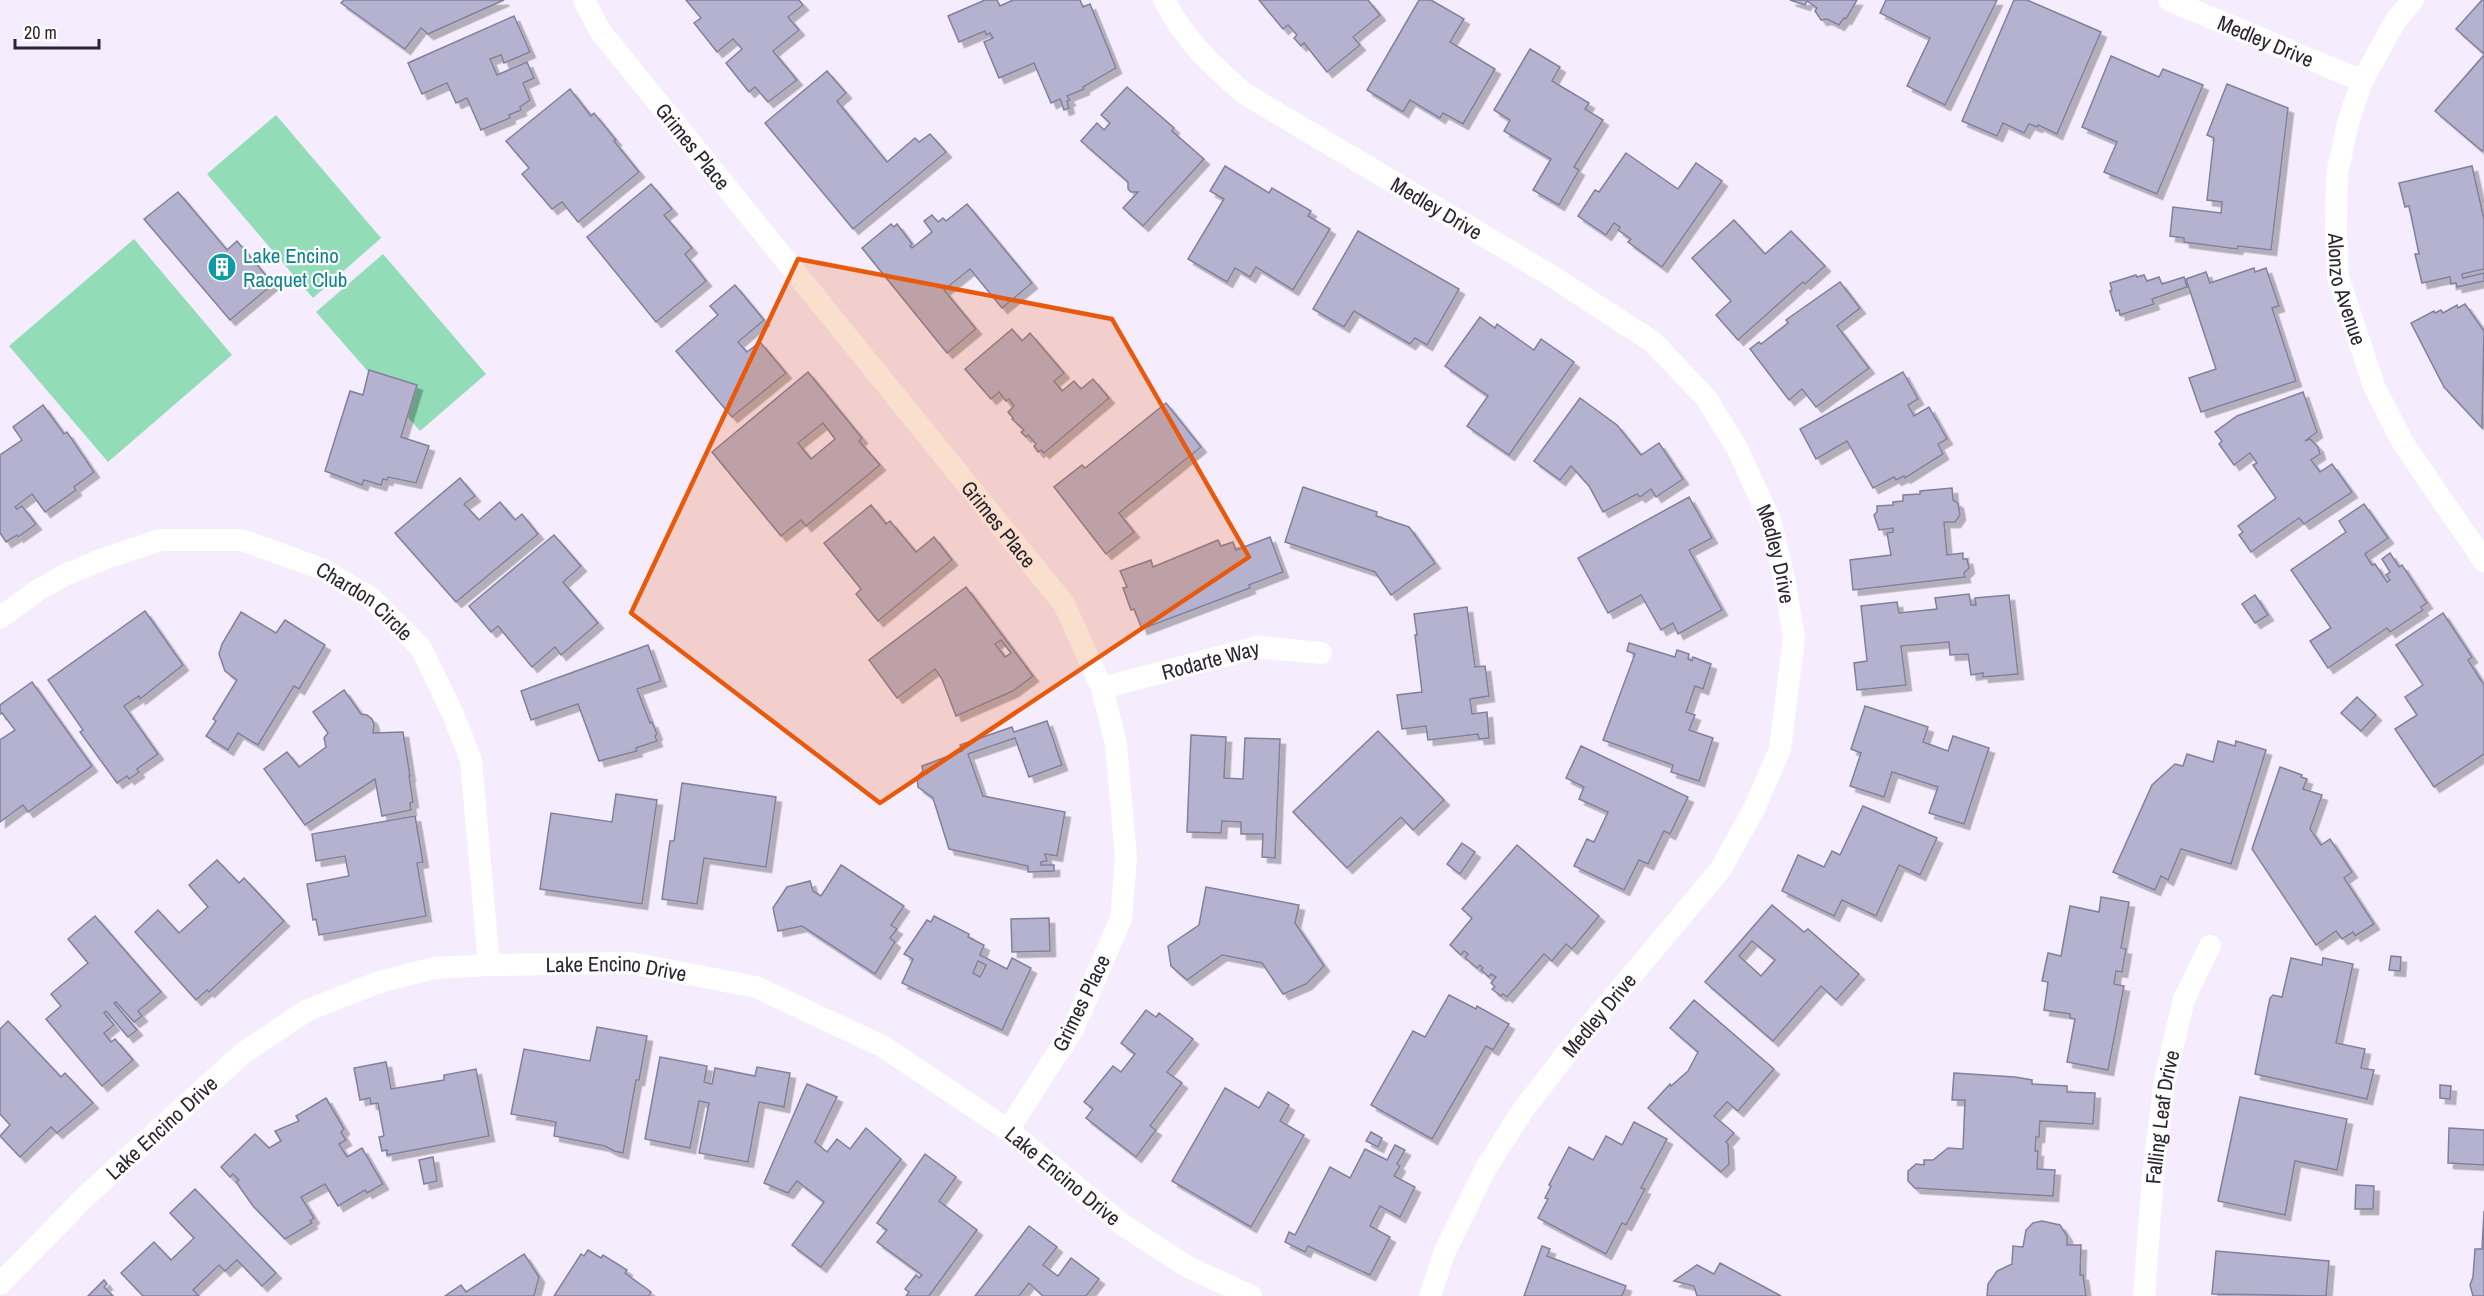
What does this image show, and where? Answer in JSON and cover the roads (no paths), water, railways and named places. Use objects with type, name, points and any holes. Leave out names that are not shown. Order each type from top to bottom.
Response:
[{"type":"street","name":"Grimes Place","points":[[584,0],[600,31],[1064,604],[1102,688],[1116,744],[1122,804],[1126,858],[1121,919],[1073,1029],[1008,1130]]},
{"type":"street","name":"Medley Drive","points":[[1164,0],[1178,27],[1202,54],[1245,94],[1550,275],[1653,342],[1706,398],[1737,448],[1770,520],[1784,578],[1794,638],[1789,693],[1780,749],[1754,809],[1720,870],[1570,1049],[1523,1110],[1486,1168],[1445,1251],[1430,1296]]},
{"type":"street","name":"Medley Drive","points":[[2169,0],[2362,81]]},
{"type":"street","name":"Alonzo Avenue","points":[[2413,0],[2396,20],[2362,81],[2348,123],[2337,174],[2338,278],[2374,386],[2403,443],[2484,561]]},
{"type":"street","name":"Chardon Circle","points":[[0,618],[38,590],[65,575],[160,540],[242,540],[322,569],[371,598],[421,648],[452,711],[471,760],[489,965]]},
{"type":"street","name":"Rodarte Way","points":[[1102,688],[1258,647],[1321,653]]},
{"type":"street","name":"Falling Leaf Drive","points":[[2144,1296],[2153,1175],[2165,1079],[2184,999],[2210,945]]},
{"type":"street","name":"Lake Encino Drive","points":[[0,1284],[86,1196],[242,1054],[306,1011],[379,982],[434,968],[631,963],[756,987],[882,1046],[1008,1130],[1123,1225],[1188,1267],[1251,1296]]},
{"type":"place","name":"Lake Encino Racquet Club","points":[[222,267]]}]
